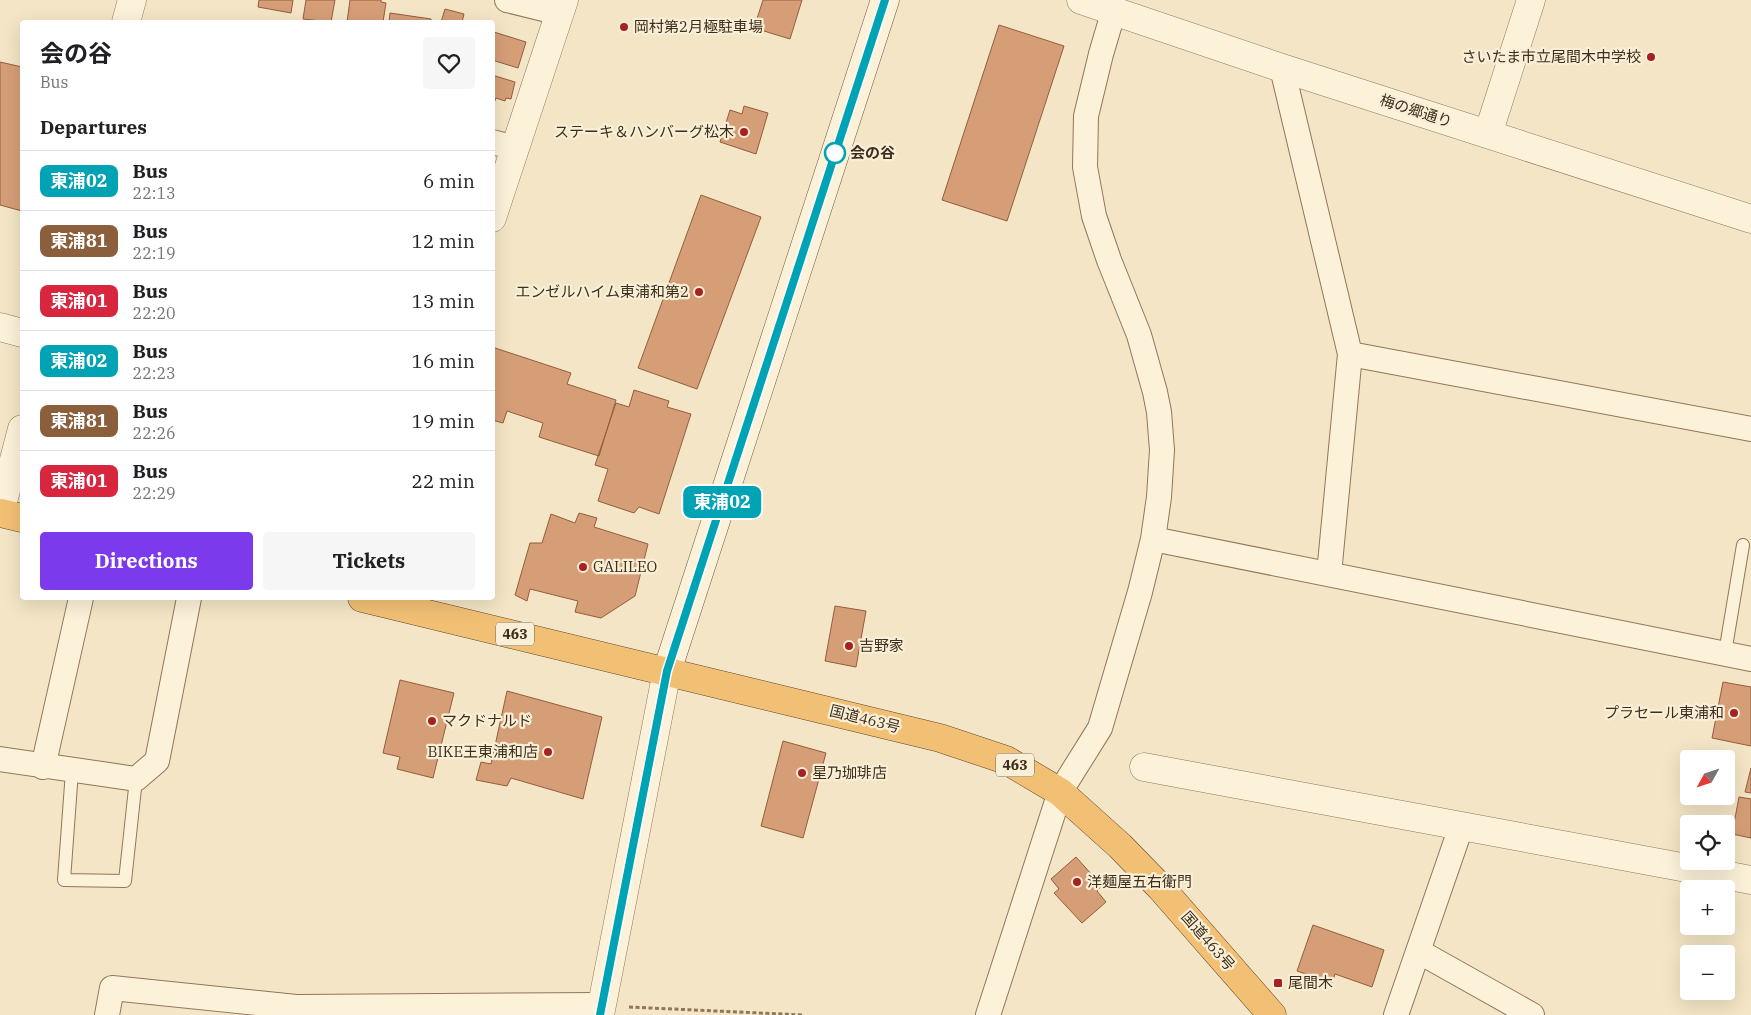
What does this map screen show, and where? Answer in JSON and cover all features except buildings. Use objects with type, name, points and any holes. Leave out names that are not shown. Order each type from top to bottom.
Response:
[{"type":"highway","points":[[0,513],[20,518]]},
{"type":"highway","name":"国道463号","points":[[376,600],[940,738],[1006,760],[1060,792],[1120,846],[1153,880],[1272,1015]]},
{"type":"street","points":[[127,20],[132,0]]},
{"type":"street","points":[[495,200],[504,145],[562,6],[507,0]]},
{"type":"street","points":[[107,1015],[112,988],[296,1007],[601,1010],[667,671],[885,0]]},
{"type":"street","name":"梅の郷通り","points":[[1081,0],[1116,5],[1282,68],[1751,219]]},
{"type":"street","points":[[1488,134],[1531,0]]},
{"type":"street","points":[[988,1015],[1060,792],[1100,728],[1140,592],[1153,539],[1161,479],[1162,450],[1159,412],[1150,372],[1139,335],[1109,260],[1094,216],[1085,167],[1086,116],[1101,54],[1116,5]]},
{"type":"street","points":[[1282,68],[1350,354],[1329,574]]},
{"type":"street","points":[[0,327],[20,332]]},
{"type":"street","points":[[1350,354],[1751,429]]},
{"type":"street","points":[[0,513],[20,437]]},
{"type":"street","points":[[1153,539],[1751,658]]},
{"type":"street","points":[[43,767],[80,600]]},
{"type":"street","points":[[0,759],[43,767],[136,779],[157,761],[189,600]]},
{"type":"street","points":[[1144,767],[1751,880]]},
{"type":"street","points":[[1396,1015],[1461,827]]},
{"type":"street","points":[[1418,951],[1532,1015]]},
{"type":"lane","points":[[1726,654],[1743,545]]},
{"type":"lane","points":[[72,771],[64,880],[125,881],[136,779]]},
{"type":"path","points":[[601,1010],[803,1015]]},
{"type":"bus line","name":"東浦02","points":[[600,1015],[667,671],[885,0]]},
{"type":"place","name":"岡村第2月極駐車場","points":[[624,27]]},
{"type":"place","name":"さいたま市立尾間木中学校","points":[[1651,57]]},
{"type":"place","name":"ステーキ＆ハンバーグ松木","points":[[744,132]]},
{"type":"place","name":"会の谷","points":[[835,153]]},
{"type":"place","name":"エンゼルハイム東浦和第2","points":[[699,292]]},
{"type":"place","name":"GALILEO","points":[[583,567]]},
{"type":"place","name":"吉野家","points":[[849,646]]},
{"type":"place","name":"プラセール東浦和","points":[[1734,713]]},
{"type":"place","name":"マクドナルド","points":[[432,721]]},
{"type":"place","name":"BIKE王東浦和店","points":[[548,752]]},
{"type":"place","name":"星乃珈琲店","points":[[802,773]]},
{"type":"place","name":"洋麺屋五右衛門","points":[[1077,882]]},
{"type":"place","name":"尾間木","points":[[1278,983]]}]
